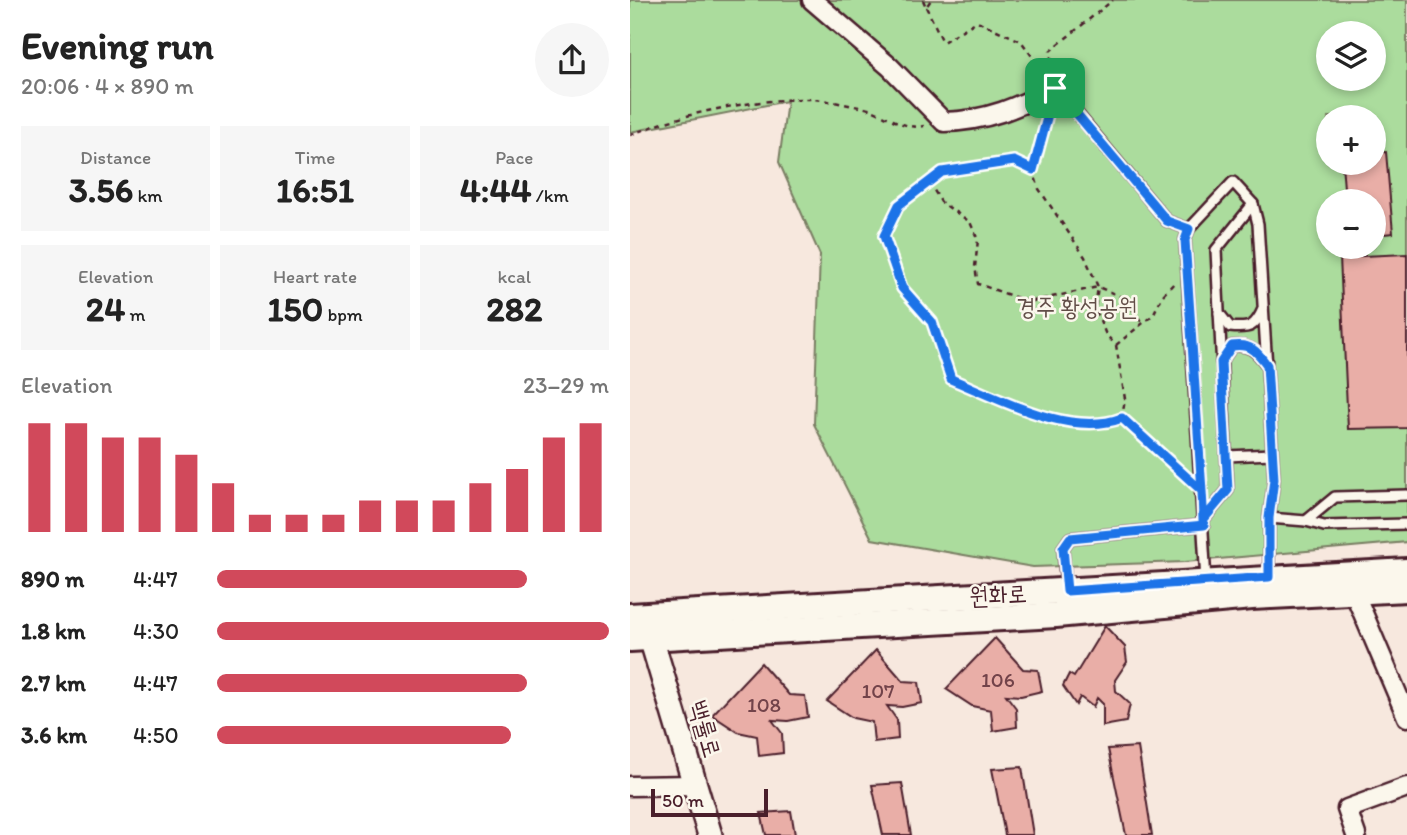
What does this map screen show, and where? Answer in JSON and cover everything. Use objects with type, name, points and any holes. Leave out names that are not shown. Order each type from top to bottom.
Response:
[{"type":"main road","name":"원화로","points":[[639,627],[1067,591],[1269,577],[1407,571]]},
{"type":"main road","name":"원화로","points":[[639,627],[1056,615],[1407,589]]},
{"type":"street","points":[[812,0],[890,66],[944,122],[975,121],[1010,111],[1055,88]]},
{"type":"street","points":[[1354,592],[1407,717]]},
{"type":"street","name":"백률로","points":[[639,627],[710,835]]},
{"type":"street","points":[[630,786],[694,785]]},
{"type":"street","points":[[1356,835],[1347,809],[1407,788]]},
{"type":"lane","points":[[1055,88],[1167,221],[1189,229]]},
{"type":"lane","points":[[1206,581],[1185,240],[1189,229],[1233,182],[1254,204],[1258,224],[1274,479],[1269,518],[1269,577]]},
{"type":"lane","points":[[1067,591],[1063,548],[1070,538],[1203,523],[1228,490],[1216,250],[1224,236],[1254,204]]},
{"type":"lane","points":[[1219,313],[1230,327],[1248,329],[1256,324],[1264,308]]},
{"type":"lane","points":[[1221,362],[1232,346],[1245,344],[1257,351],[1267,365]]},
{"type":"lane","points":[[1227,456],[1272,454]]},
{"type":"lane","points":[[1306,521],[1335,497],[1407,495]]},
{"type":"lane","points":[[1269,518],[1306,521],[1324,526],[1407,524]]},
{"type":"path","points":[[923,0],[943,42],[977,22],[1021,41],[1055,88]]},
{"type":"path","points":[[926,7],[930,0]]},
{"type":"path","points":[[1114,0],[1050,51],[1055,88],[1033,170],[1039,189],[1085,257],[1098,287],[1095,308],[1106,335],[1116,345],[1125,399],[1122,418]]},
{"type":"path","points":[[630,135],[668,120],[747,104],[804,99],[867,108],[912,129],[944,122]]},
{"type":"path","points":[[1033,170],[1014,161],[942,172],[899,205],[884,236],[902,288],[932,322],[951,379],[1035,414],[1104,425],[1122,418]]},
{"type":"path","points":[[929,182],[941,202],[970,222],[978,240],[975,267],[978,284],[1029,302],[1098,287],[1124,298],[1143,324]]},
{"type":"path","points":[[1116,345],[1143,324],[1186,269]]},
{"type":"path","points":[[1122,418],[1202,491]]},
{"type":"green space","name":"경주 황성공원","points":[[630,0],[1407,0],[1407,542],[1185,562],[1033,567],[872,539],[814,424],[820,255],[779,162],[787,101],[630,132]]},
{"type":"building","points":[[1386,152],[1393,233],[1386,234],[1386,189],[1344,189],[1343,175],[1386,175]]},
{"type":"building","points":[[1407,254],[1407,428],[1348,429],[1340,259],[1386,259],[1386,255]]},
{"type":"building","points":[[1105,626],[1125,647],[1127,662],[1115,680],[1116,691],[1130,704],[1126,722],[1103,726],[1103,704],[1097,698],[1093,707],[1080,697],[1076,705],[1063,686],[1069,674],[1074,677]]},
{"type":"building","points":[[995,638],[1023,669],[1038,670],[1042,691],[1021,696],[1006,695],[1016,708],[1017,727],[993,731],[991,710],[972,706],[946,689]]},
{"type":"building","points":[[876,650],[903,681],[919,682],[922,703],[902,707],[887,706],[897,720],[898,739],[874,742],[872,722],[853,718],[827,701]]},
{"type":"building","points":[[761,663],[789,695],[805,696],[808,717],[788,721],[772,720],[782,733],[783,753],[759,756],[757,736],[738,732],[712,715]]},
{"type":"building","points":[[1138,747],[1152,835],[1126,835],[1108,749]]},
{"type":"building","points":[[1022,767],[1033,835],[1005,835],[992,769]]},
{"type":"building","points":[[902,783],[911,835],[883,835],[872,785]]},
{"type":"building","points":[[791,811],[795,835],[766,835],[761,813]]},
{"type":"route","points":[[1055,88],[1033,170],[1014,161],[942,172],[899,205],[884,236],[902,288],[932,322],[951,379],[1035,414],[1104,425],[1122,418],[1202,491],[1203,520],[1204,525],[1070,538],[1063,548],[1067,591],[1269,577],[1269,518],[1274,479],[1267,365],[1257,351],[1245,344],[1232,346],[1221,362],[1228,490],[1203,520],[1202,491],[1185,240],[1189,229],[1167,221],[1055,88]]}]
